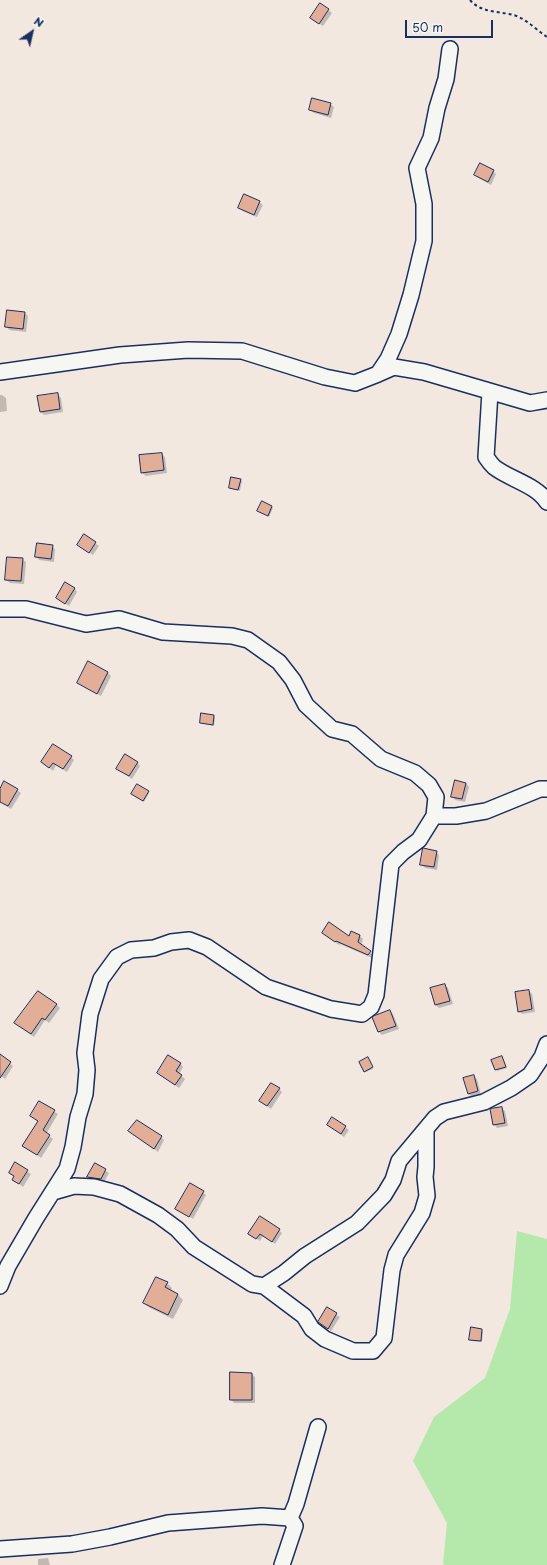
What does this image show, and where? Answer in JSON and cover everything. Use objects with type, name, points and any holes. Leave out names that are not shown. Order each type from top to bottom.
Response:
[{"type":"street","points":[[378,374],[388,359],[399,334],[411,296],[424,241],[424,204],[417,168],[431,138],[437,108],[446,79],[450,48]]},
{"type":"street","points":[[0,372],[120,355],[188,350],[242,350],[325,377],[355,383],[394,368],[417,371],[530,403],[547,400]]},
{"type":"street","points":[[490,392],[486,457],[495,467],[544,496],[547,502]]},
{"type":"street","points":[[0,610],[26,609],[86,624],[119,620],[163,632],[232,636],[248,640],[279,662],[293,680],[306,705],[332,729],[352,734],[381,759],[415,773],[429,786],[436,797],[434,816],[420,840],[403,852],[391,864],[380,971],[376,994],[371,1006],[362,1014],[331,1010],[266,987],[207,947],[189,940],[171,942],[154,948],[131,950],[117,957],[101,979],[90,1014],[85,1053],[87,1070],[85,1094],[78,1117],[73,1147],[67,1169],[36,1218],[4,1264],[0,1286]]},
{"type":"street","points":[[434,816],[456,816],[486,811],[540,789],[547,789]]},
{"type":"street","points":[[264,1286],[284,1273],[305,1256],[357,1223],[384,1195],[393,1180],[399,1161],[435,1118],[444,1112],[484,1102],[512,1088],[530,1075],[542,1057],[547,1044]]},
{"type":"street","points":[[53,1192],[74,1186],[80,1186],[94,1187],[120,1194],[158,1215],[178,1229],[194,1247],[226,1268],[252,1284],[264,1286],[304,1316],[312,1329],[325,1339],[352,1351],[373,1351],[384,1338],[392,1270],[396,1254],[422,1213],[426,1196],[426,1130]]},
{"type":"street","points":[[290,1518],[296,1504],[318,1427]]},
{"type":"street","points":[[0,1549],[72,1544],[110,1537],[168,1523],[262,1516],[290,1518]]},
{"type":"street","points":[[282,1565],[295,1526],[290,1518]]},
{"type":"path","points":[[470,0],[475,6],[488,11],[519,17],[547,37]]},
{"type":"green space","points":[[517,1231],[547,1239],[547,1565],[445,1565],[443,1564],[447,1523],[413,1461],[434,1417],[485,1378],[510,1309]]},
{"type":"building","points":[[320,3],[329,9],[319,24],[310,18]]},
{"type":"building","points":[[312,98],[331,103],[328,115],[309,110]]},
{"type":"building","points":[[480,163],[494,170],[488,182],[474,175]]},
{"type":"building","points":[[244,194],[260,201],[254,215],[238,208]]},
{"type":"building","points":[[7,310],[25,312],[23,329],[5,327]]},
{"type":"building","points":[[58,393],[60,409],[40,412],[37,396]]},
{"type":"building","points":[[162,453],[164,470],[141,473],[139,455]]},
{"type":"building","points":[[231,477],[241,479],[238,490],[229,488]]},
{"type":"building","points":[[262,501],[272,506],[268,516],[257,511]]},
{"type":"building","points":[[84,534],[96,542],[89,553],[77,545]]},
{"type":"building","points":[[37,543],[53,545],[51,559],[35,557]]},
{"type":"building","points":[[7,557],[23,558],[21,581],[5,580]]},
{"type":"building","points":[[65,582],[75,588],[65,604],[56,598]]},
{"type":"building","points":[[88,661],[108,672],[97,694],[77,683]]},
{"type":"building","points":[[201,713],[214,715],[213,725],[200,723]]},
{"type":"building","points":[[53,744],[72,756],[63,769],[53,763],[49,768],[41,762]]},
{"type":"building","points":[[125,754],[138,762],[129,776],[116,769]]},
{"type":"building","points":[[455,780],[466,783],[462,799],[451,797]]},
{"type":"building","points":[[4,781],[18,789],[8,806],[0,802],[0,789]]},
{"type":"building","points":[[137,784],[149,791],[143,801],[131,794]]},
{"type":"building","points":[[423,848],[437,851],[434,867],[420,865]]},
{"type":"building","points":[[329,922],[349,936],[351,931],[360,935],[358,942],[371,951],[368,955],[336,941],[335,942],[322,933]]},
{"type":"building","points":[[445,984],[450,1001],[435,1005],[430,988]]},
{"type":"building","points":[[529,990],[532,1009],[518,1012],[515,992]]},
{"type":"building","points":[[38,991],[57,1004],[45,1020],[42,1018],[31,1034],[14,1023]]},
{"type":"building","points":[[390,1010],[396,1026],[378,1032],[372,1017]]},
{"type":"building","points":[[0,1054],[11,1062],[0,1078]]},
{"type":"building","points":[[168,1055],[181,1063],[176,1071],[182,1075],[175,1085],[157,1073]]},
{"type":"building","points":[[502,1056],[506,1067],[495,1070],[491,1060]]},
{"type":"building","points":[[368,1057],[373,1067],[364,1072],[359,1062]]},
{"type":"building","points":[[474,1075],[478,1091],[468,1094],[463,1078]]},
{"type":"building","points":[[271,1083],[280,1088],[267,1106],[259,1101]]},
{"type":"building","points":[[39,1101],[55,1110],[43,1130],[50,1135],[37,1155],[22,1146],[38,1121],[30,1116]]},
{"type":"building","points":[[502,1107],[505,1123],[493,1125],[490,1109]]},
{"type":"building","points":[[332,1117],[346,1126],[341,1134],[327,1125]]},
{"type":"building","points":[[137,1120],[162,1136],[154,1149],[128,1131]]},
{"type":"building","points":[[15,1162],[28,1170],[19,1184],[12,1180],[14,1176],[9,1173]]},
{"type":"building","points":[[95,1163],[106,1169],[101,1179],[87,1177]]},
{"type":"building","points":[[190,1183],[204,1191],[189,1217],[175,1209]]},
{"type":"building","points":[[260,1216],[280,1229],[272,1242],[260,1234],[256,1239],[248,1234]]},
{"type":"building","points":[[156,1277],[168,1282],[165,1287],[178,1294],[168,1315],[143,1303]]},
{"type":"building","points":[[327,1307],[337,1313],[328,1329],[318,1322]]},
{"type":"building","points":[[471,1327],[482,1329],[481,1341],[469,1340]]},
{"type":"building","points":[[230,1372],[252,1373],[252,1400],[230,1400]]}]
